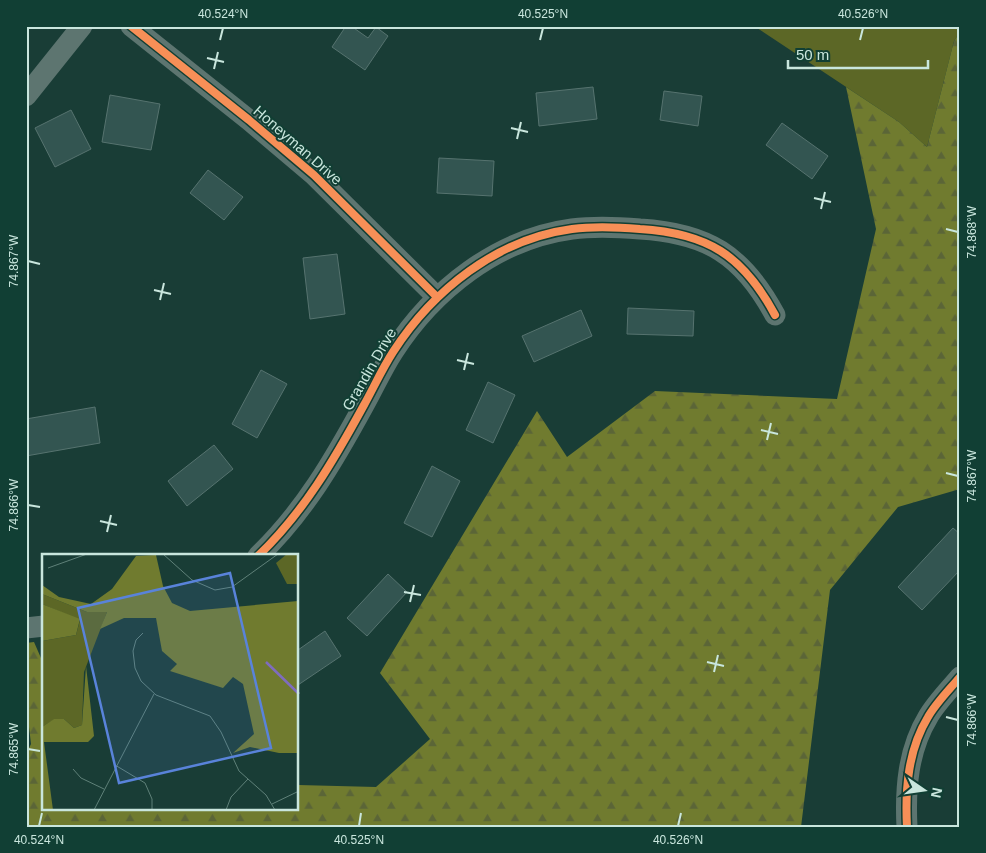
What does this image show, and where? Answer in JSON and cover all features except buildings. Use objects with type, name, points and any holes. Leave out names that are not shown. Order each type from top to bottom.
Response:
[{"type":"street","points":[[26,96],[82,26]]},
{"type":"street","name":"Honeyman Drive","points":[[130,26],[249,120],[314,175],[437,297]]},
{"type":"street","name":"Grandin Drive","points":[[260,554],[289,525],[307,501],[337,454],[392,353],[407,331],[437,297],[467,272],[518,244],[571,229],[622,227],[682,236],[723,251],[742,266],[762,289],[775,315]]},
{"type":"street","points":[[26,628],[42,626]]},
{"type":"street","points":[[907,827],[905,793],[914,750],[928,717],[960,677]]},
{"type":"green space","points":[[754,26],[960,26],[960,32],[954,41],[927,147],[899,122]]},
{"type":"green space","points":[[960,32],[960,489],[898,507],[830,590],[801,827],[26,827],[26,754],[31,744],[26,701],[26,643],[34,642],[42,660],[42,810],[299,810],[299,785],[376,787],[430,739],[380,673],[537,411],[567,457],[655,391],[837,399],[876,229],[846,87],[899,122],[927,147],[954,41]]},
{"type":"cycle path","points":[[131,26],[249,120],[314,175],[437,297]]},
{"type":"cycle path","points":[[260,554],[290,522],[317,485],[341,446],[389,358],[409,329],[447,288],[493,256],[518,244],[544,235],[589,227],[664,231],[685,236],[704,242],[736,262],[763,294],[775,315]]},
{"type":"cycle path","points":[[907,827],[907,784],[916,743],[931,712],[960,677]]}]
